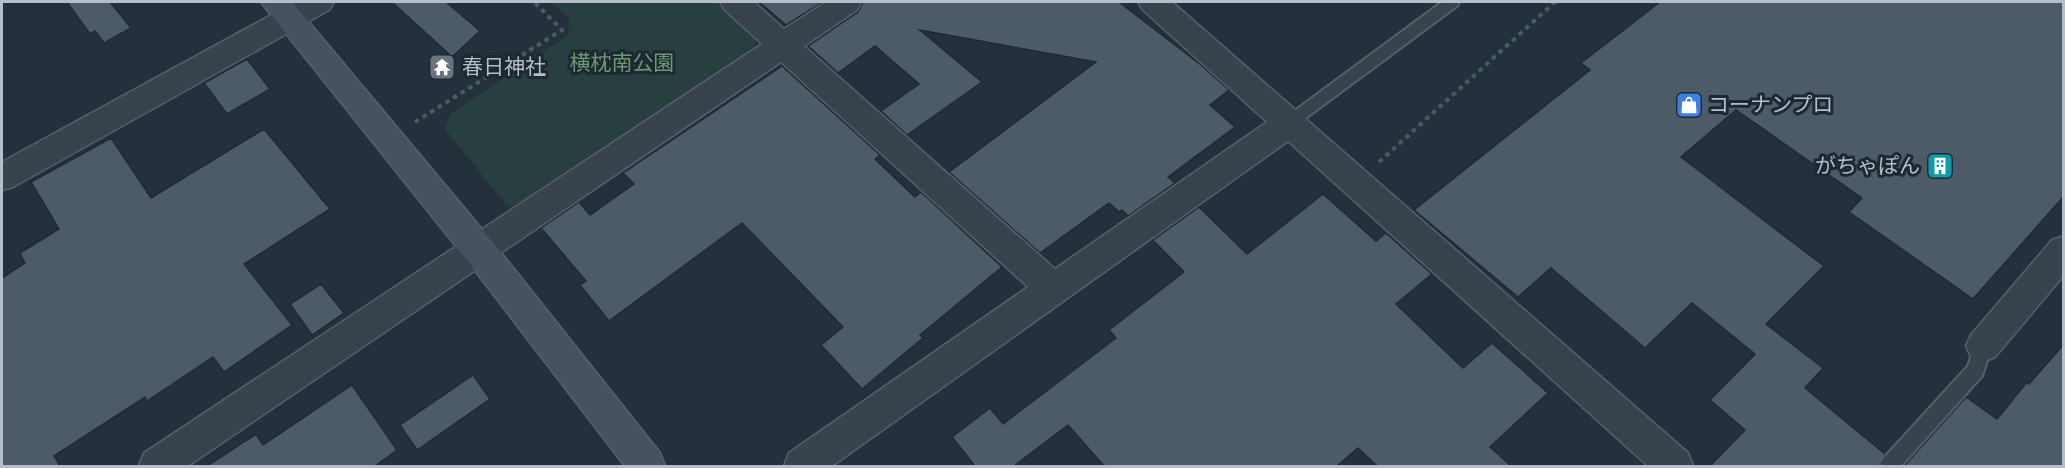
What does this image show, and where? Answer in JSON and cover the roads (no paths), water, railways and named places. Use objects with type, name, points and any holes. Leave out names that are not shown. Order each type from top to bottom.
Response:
[{"type":"street","points":[[2,177],[283,10],[319,2]]},
{"type":"street","points":[[735,2],[1054,289]]},
{"type":"street","points":[[157,466],[847,2]]},
{"type":"street","points":[[1153,2],[1675,466]]},
{"type":"street","points":[[283,10],[479,250],[647,466]]},
{"type":"street","points":[[802,466],[1290,123]]},
{"type":"street","points":[[1983,346],[2064,250]]},
{"type":"lane","points":[[1290,123],[1452,2]]},
{"type":"lane","points":[[1889,466],[1976,370],[1983,346]]},
{"type":"place","name":"春日神社","points":[[442,67]]},
{"type":"place","name":"コーナンプロ","points":[[1689,105]]},
{"type":"place","name":"がちゃぽん","points":[[1940,166]]},
{"type":"park label","name":"横枕南公園","points":[[622,63]]}]
